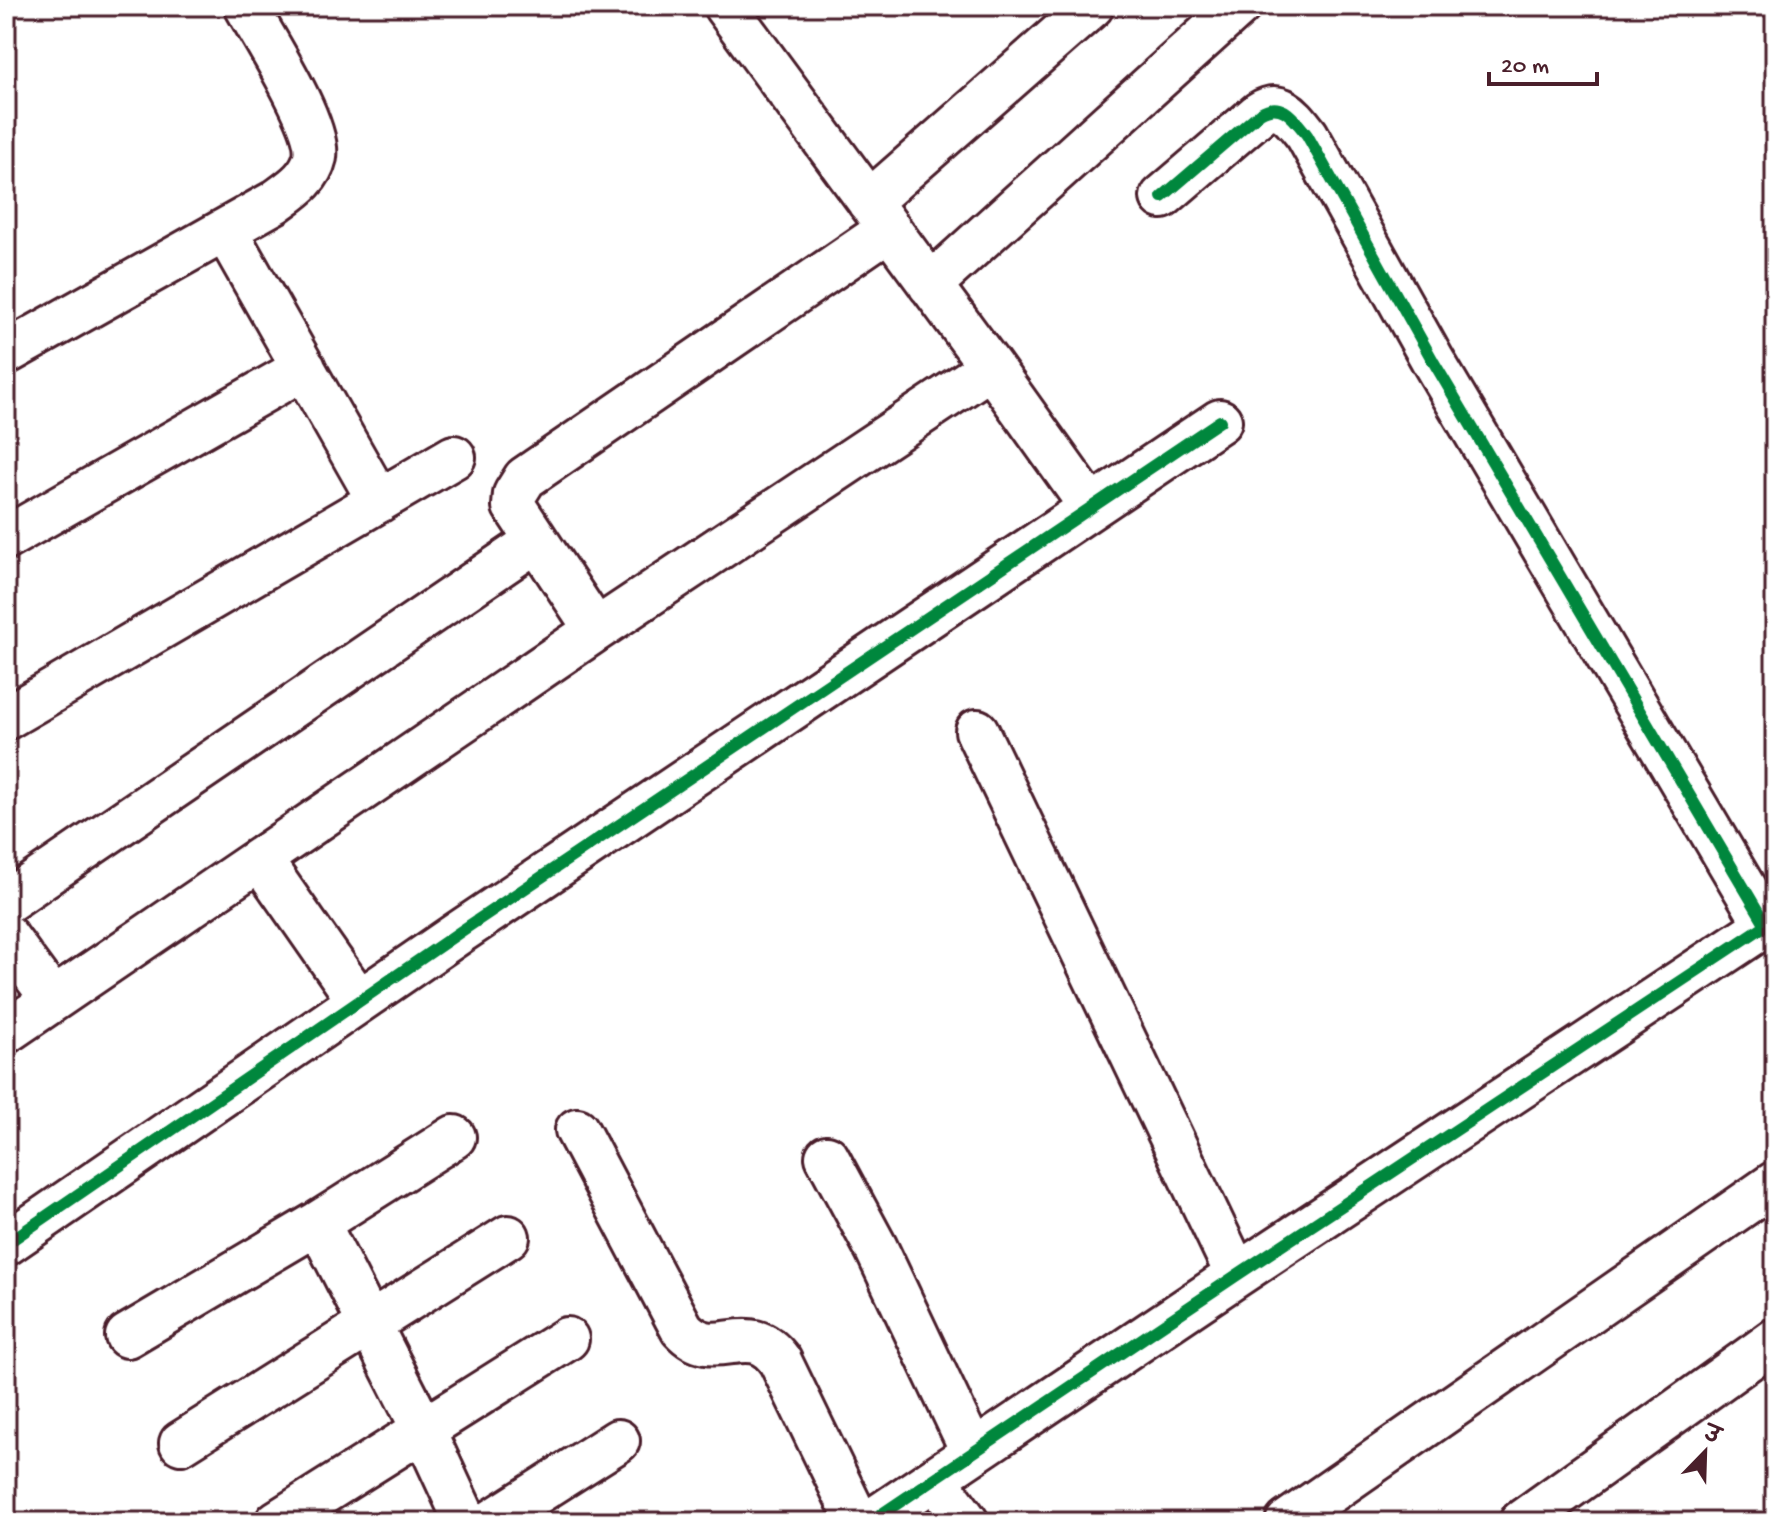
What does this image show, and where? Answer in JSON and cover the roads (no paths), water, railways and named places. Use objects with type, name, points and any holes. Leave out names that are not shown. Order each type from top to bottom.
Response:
[{"type":"street","points":[[6,353],[275,202],[303,181],[316,155],[312,128],[246,6]]},
{"type":"street","points":[[725,6],[1091,507]]},
{"type":"street","points":[[596,630],[514,506],[515,494],[525,478],[879,216],[1092,6]]},
{"type":"street","points":[[930,285],[1239,6]]},
{"type":"street","points":[[870,1522],[1771,922],[1433,361],[1307,135],[1292,117],[1281,107],[1269,107],[1162,197]]},
{"type":"street","points":[[225,230],[379,501]]},
{"type":"street","points":[[6,1032],[596,630],[991,367]]},
{"type":"street","points":[[6,538],[304,368]]},
{"type":"street","points":[[6,1244],[359,1001],[1220,421]]},
{"type":"street","points":[[6,718],[454,457]]},
{"type":"street","points":[[6,902],[536,541]]},
{"type":"street","points":[[977,731],[1237,1275]]},
{"type":"street","points":[[260,859],[359,1001]]},
{"type":"street","points":[[6,936],[53,1000]]},
{"type":"street","points":[[577,1130],[682,1329],[697,1341],[711,1344],[749,1340],[762,1342],[771,1348],[858,1522]]},
{"type":"street","points":[[127,1336],[318,1223],[454,1137]]},
{"type":"street","points":[[827,1157],[876,1248],[973,1453]]},
{"type":"street","points":[[1287,1522],[1775,1183]]},
{"type":"street","points":[[318,1223],[424,1431],[466,1522]]},
{"type":"street","points":[[181,1443],[508,1237]]},
{"type":"street","points":[[277,1522],[567,1339]]},
{"type":"street","points":[[1521,1522],[1775,1340]]},
{"type":"street","points":[[491,1522],[618,1441]]},
{"type":"street","points":[[935,1479],[967,1522]]}]
